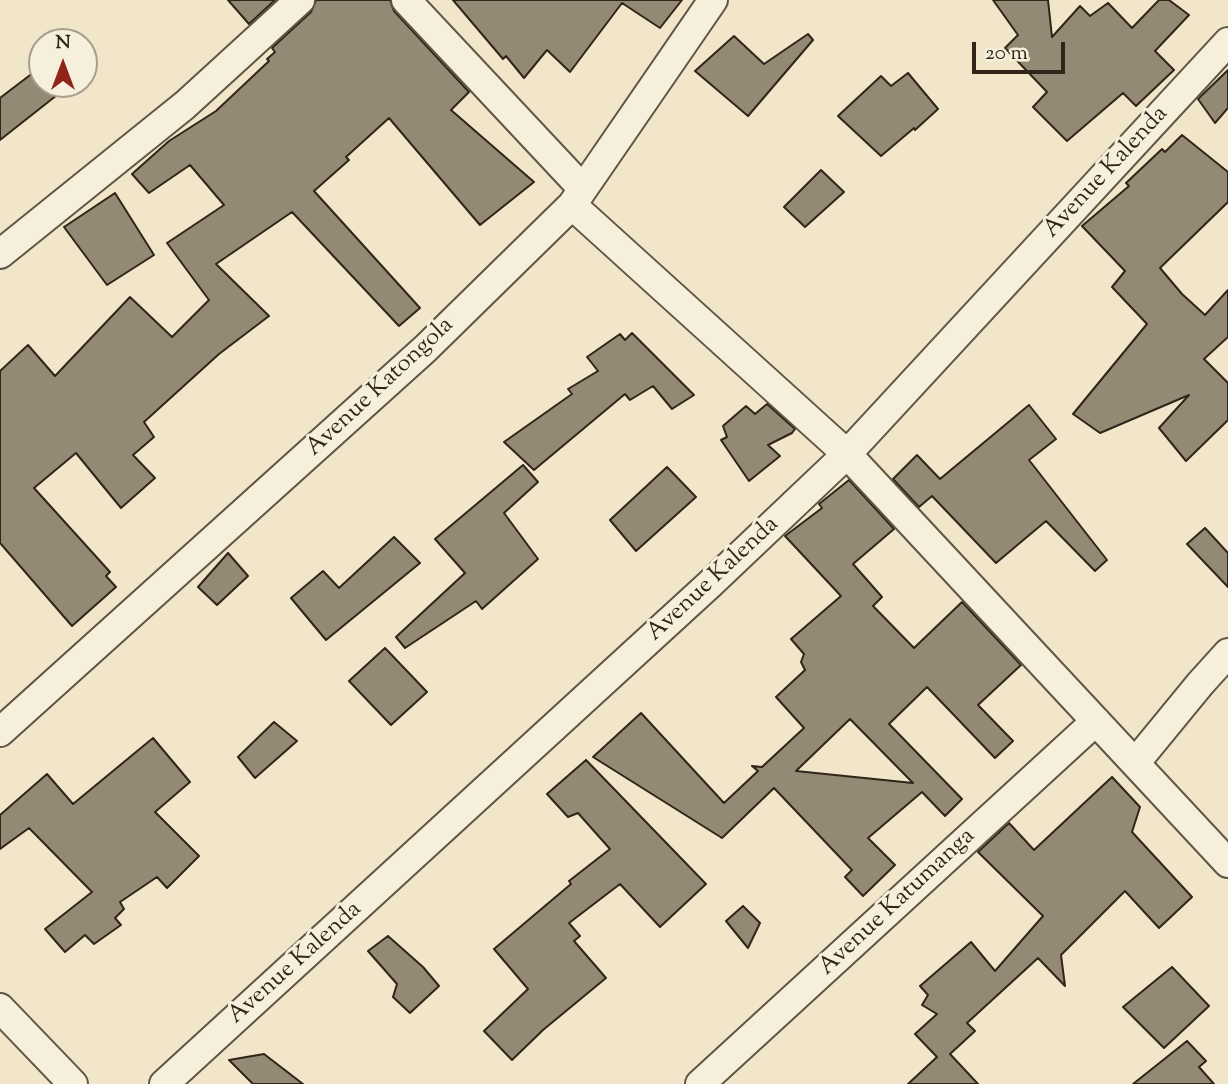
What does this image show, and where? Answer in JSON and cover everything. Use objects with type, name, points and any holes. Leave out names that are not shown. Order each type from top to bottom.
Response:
[{"type":"street","points":[[0,254],[185,105],[300,0]]},
{"type":"street","points":[[406,0],[577,197],[847,454],[1228,863]]},
{"type":"street","name":"Avenue Katongola","points":[[0,732],[425,349],[577,197],[713,0]]},
{"type":"street","name":"Avenue Kalenda","points":[[164,1084],[710,584],[847,454],[1228,42]]},
{"type":"street","points":[[1136,762],[1228,653]]},
{"type":"street","name":"Avenue Katumanga","points":[[700,1084],[1096,721]]},
{"type":"street","points":[[0,1008],[73,1084]]},
{"type":"building","points":[[228,0],[275,0],[249,24]]},
{"type":"building","points":[[316,0],[390,0],[394,11],[469,92],[451,110],[534,182],[480,225],[389,118],[346,157],[349,160],[314,191],[420,308],[399,326],[292,212],[216,264],[269,316],[219,354],[144,422],[154,437],[133,455],[155,478],[121,508],[76,453],[34,488],[110,572],[106,576],[116,587],[72,626],[0,543],[0,371],[28,345],[55,376],[130,297],[172,337],[209,300],[167,243],[224,205],[190,165],[149,193],[132,174],[169,141],[216,111],[269,61],[267,59],[275,52],[272,48],[311,12]]},
{"type":"building","points":[[453,0],[682,0],[660,28],[622,3],[570,72],[547,50],[524,78],[506,56],[503,59]]},
{"type":"building","points":[[993,0],[1048,0],[1052,37],[1080,6],[1090,16],[1108,3],[1132,28],[1159,0],[1169,0],[1189,15],[1155,51],[1174,70],[1136,106],[1123,93],[1067,141],[1033,107],[1047,92],[1005,48],[1018,35]]},
{"type":"building","points":[[808,34],[813,40],[748,116],[695,71],[734,36],[764,64]]},
{"type":"building","points":[[1228,70],[1228,108],[1215,123],[1198,99]]},
{"type":"building","points":[[908,73],[938,109],[881,156],[838,116],[881,76],[891,86]]},
{"type":"building","points":[[28,77],[28,98],[53,98],[0,140],[0,98]]},
{"type":"building","points":[[1182,135],[1228,172],[1228,202],[1160,268],[1205,315],[1228,290],[1228,337],[1204,359],[1228,383],[1228,420],[1186,461],[1159,428],[1189,395],[1100,433],[1073,414],[1147,324],[1112,287],[1125,271],[1082,226],[1129,186],[1126,183],[1162,149],[1165,152]]},
{"type":"building","points":[[821,170],[844,192],[805,227],[784,207]]},
{"type":"building","points":[[115,193],[154,255],[107,285],[64,227]]},
{"type":"building","points":[[632,333],[694,395],[672,409],[653,386],[630,400],[625,394],[534,470],[504,442],[572,394],[568,389],[598,371],[587,357],[620,334],[625,340]]},
{"type":"building","points":[[767,404],[795,429],[768,445],[780,456],[749,481],[721,440],[727,437],[723,426],[746,406],[755,414]]},
{"type":"building","points":[[1029,405],[1056,439],[1029,460],[1107,560],[1095,571],[1046,521],[996,563],[932,496],[919,507],[893,479],[917,455],[940,479]]},
{"type":"building","points":[[523,465],[538,482],[504,513],[538,559],[482,609],[476,601],[405,648],[396,637],[465,573],[435,539]]},
{"type":"building","points":[[667,467],[696,497],[636,551],[610,520]]},
{"type":"building","points":[[849,480],[894,529],[853,564],[882,597],[873,606],[914,648],[962,602],[1021,665],[978,705],[1013,741],[995,758],[927,687],[889,724],[962,799],[945,816],[922,792],[868,838],[895,865],[863,896],[845,877],[852,870],[774,788],[722,838],[593,757],[641,713],[724,803],[758,771],[752,766],[762,767],[804,728],[776,697],[805,670],[801,662],[804,654],[791,639],[841,596],[785,536],[822,508],[819,504]],"holes":[[[850,719],[913,783],[796,771]]]},
{"type":"building","points":[[1205,528],[1228,553],[1228,587],[1187,544]]},
{"type":"building","points":[[394,537],[420,563],[326,640],[291,598],[323,571],[339,588]]},
{"type":"building","points":[[228,553],[248,576],[217,605],[198,587]]},
{"type":"building","points":[[385,648],[427,692],[391,725],[349,681]]},
{"type":"building","points":[[274,722],[297,741],[255,778],[238,757]]},
{"type":"building","points":[[153,738],[190,782],[155,812],[199,856],[167,888],[157,877],[120,902],[124,909],[115,918],[121,925],[94,944],[85,935],[65,952],[45,929],[92,892],[29,828],[0,849],[0,815],[47,774],[73,804]]},
{"type":"building","points":[[586,760],[706,884],[660,927],[620,884],[569,923],[580,936],[574,941],[606,978],[543,1030],[512,1060],[484,1031],[528,989],[494,949],[571,884],[569,881],[610,849],[578,813],[568,817],[547,794]]},
{"type":"building","points":[[1112,777],[1140,807],[1132,832],[1192,897],[1159,928],[1125,891],[1061,955],[1065,986],[1038,958],[967,1023],[975,1031],[950,1054],[978,1084],[908,1084],[937,1057],[915,1034],[937,1014],[922,1005],[928,995],[920,986],[971,942],[995,971],[1043,916],[978,852],[1009,823],[1034,850]]},
{"type":"building","points":[[743,906],[760,923],[748,948],[726,921]]},
{"type":"building","points":[[388,936],[423,967],[439,986],[410,1013],[393,997],[397,984],[368,951]]},
{"type":"building","points":[[1172,967],[1209,1006],[1164,1048],[1123,1007]]},
{"type":"building","points":[[1187,1041],[1206,1061],[1199,1067],[1214,1084],[1133,1084]]},
{"type":"building","points":[[264,1054],[303,1084],[253,1084],[229,1060]]}]
